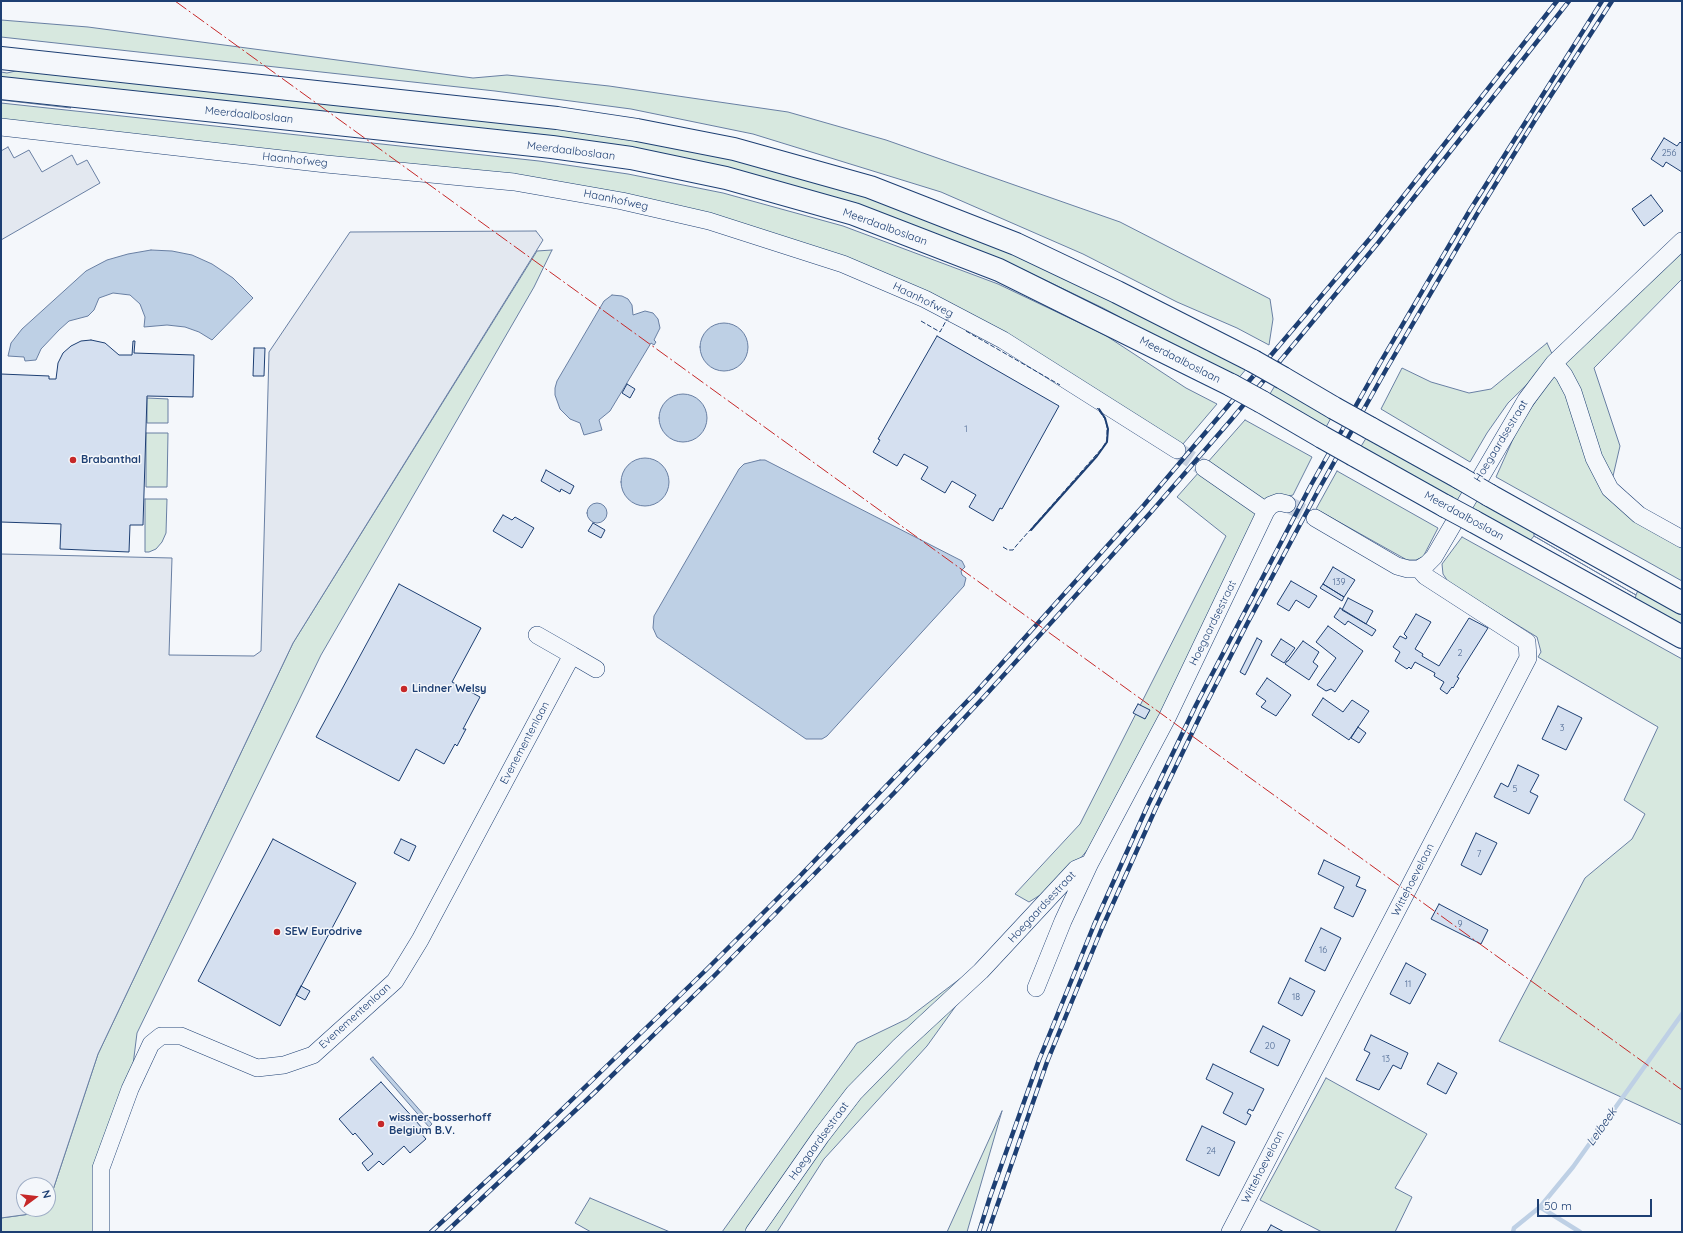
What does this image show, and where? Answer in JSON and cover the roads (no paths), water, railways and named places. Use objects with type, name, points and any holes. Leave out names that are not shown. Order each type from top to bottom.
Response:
[{"type":"highway","points":[[1,58],[557,118],[637,130],[734,148],[870,187],[1016,244],[1253,360],[1334,408],[1682,603]]},
{"type":"highway","name":"Meerdaalboslaan","points":[[1,88],[552,148],[631,158],[726,178],[854,214],[1000,270],[1230,385],[1682,637]]},
{"type":"street","name":"Haanhofweg","points":[[1,127],[318,163],[514,182],[622,201],[725,225],[843,264],[925,299],[1003,340],[1177,450]]},
{"type":"street","name":"Hoegaardsestraat","points":[[1419,569],[1434,557],[1526,400],[1554,363],[1682,241]]},
{"type":"street","points":[[1554,363],[1564,375],[1573,392],[1594,458],[1610,489],[1639,515],[1682,539]]},
{"type":"street","points":[[1204,468],[1266,511],[1271,505],[1279,502],[1287,504]]},
{"type":"street","name":"Hoegaardsestraat","points":[[754,1232],[821,1136],[854,1093],[900,1046],[981,971],[1076,869],[1090,863],[1166,718],[1266,511]]},
{"type":"street","points":[[1314,518],[1397,566],[1408,569],[1419,569]]},
{"type":"street","name":"Wittehoevelaan","points":[[1230,1232],[1528,658],[1527,642],[1425,576],[1419,569]]},
{"type":"street","points":[[537,635],[596,669]]},
{"type":"street","name":"Evenementenlaan","points":[[101,1232],[102,1168],[130,1088],[151,1044],[161,1036],[181,1036],[257,1068],[284,1065],[313,1055],[395,981],[420,940],[572,655]]},
{"type":"street","points":[[1036,988],[1063,922],[1090,863]]},
{"type":"water","points":[[151,250],[172,251],[192,255],[212,264],[233,278],[253,298],[212,340],[199,332],[185,327],[167,325],[144,327],[145,317],[140,304],[130,295],[113,293],[99,298],[94,310],[88,316],[69,321],[41,349],[36,360],[25,361],[24,357],[8,356],[11,343],[22,329],[86,271],[107,260]]},
{"type":"water","points":[[612,295],[622,296],[628,299],[632,305],[633,315],[645,311],[653,313],[658,319],[660,328],[654,340],[656,342],[654,345],[651,343],[610,411],[599,420],[602,430],[584,435],[580,423],[570,419],[560,409],[555,395],[555,388],[557,381],[604,301]]},
{"type":"water","points":[[719,323],[729,323],[741,330],[748,342],[748,352],[741,364],[729,371],[719,371],[711,367],[704,360],[700,352],[700,342],[704,334],[711,327]]},
{"type":"water","points":[[678,394],[688,394],[700,401],[707,413],[707,423],[700,435],[688,442],[678,442],[670,438],[663,431],[659,423],[659,413],[663,405],[670,398]]},
{"type":"water","points":[[640,458],[650,458],[662,465],[669,477],[669,487],[662,499],[650,506],[640,506],[632,502],[625,495],[621,487],[621,477],[625,469],[632,462]]},
{"type":"water","points":[[765,460],[962,561],[965,567],[961,571],[962,575],[966,578],[964,586],[827,736],[822,739],[806,739],[657,637],[653,628],[654,616],[739,469],[744,464]]},
{"type":"water","points":[[597,503],[604,506],[607,513],[604,520],[597,523],[590,520],[587,513],[590,506]]},
{"type":"water","points":[[373,1057],[432,1124],[429,1127],[370,1059]]},
{"type":"waterway","name":"Leibeek","points":[[1513,1232],[1514,1228],[1540,1207],[1573,1167],[1682,1014]]},
{"type":"waterway","points":[[1540,1207],[1580,1232]]},
{"type":"tunnel","points":[[1177,450],[1204,468]]},
{"type":"tunnel","points":[[1287,504],[1315,518]]},
{"type":"railway","points":[[431,1232],[521,1149],[706,970],[798,878],[976,692],[1144,505],[1372,236],[1557,1]]},
{"type":"railway","points":[[446,1232],[594,1093],[714,976],[894,793],[983,698],[1152,511],[1231,420],[1378,243],[1569,1]]},
{"type":"railway","points":[[979,1232],[1039,1060],[1094,925],[1147,807],[1196,705],[1311,485],[1380,363],[1470,210],[1602,1]]},
{"type":"railway","points":[[988,1232],[1047,1062],[1102,928],[1155,810],[1204,708],[1319,489],[1387,368],[1477,214],[1537,117],[1612,1]]},
{"type":"place","name":"Brabanthal","points":[[73,460]]},
{"type":"place","name":"Lindner Welsy","points":[[404,689]]},
{"type":"place","name":"SEW Eurodrive","points":[[277,932]]},
{"type":"place","name":"wissner-bosserhoff Belgium B.V.","points":[[381,1124]]}]
